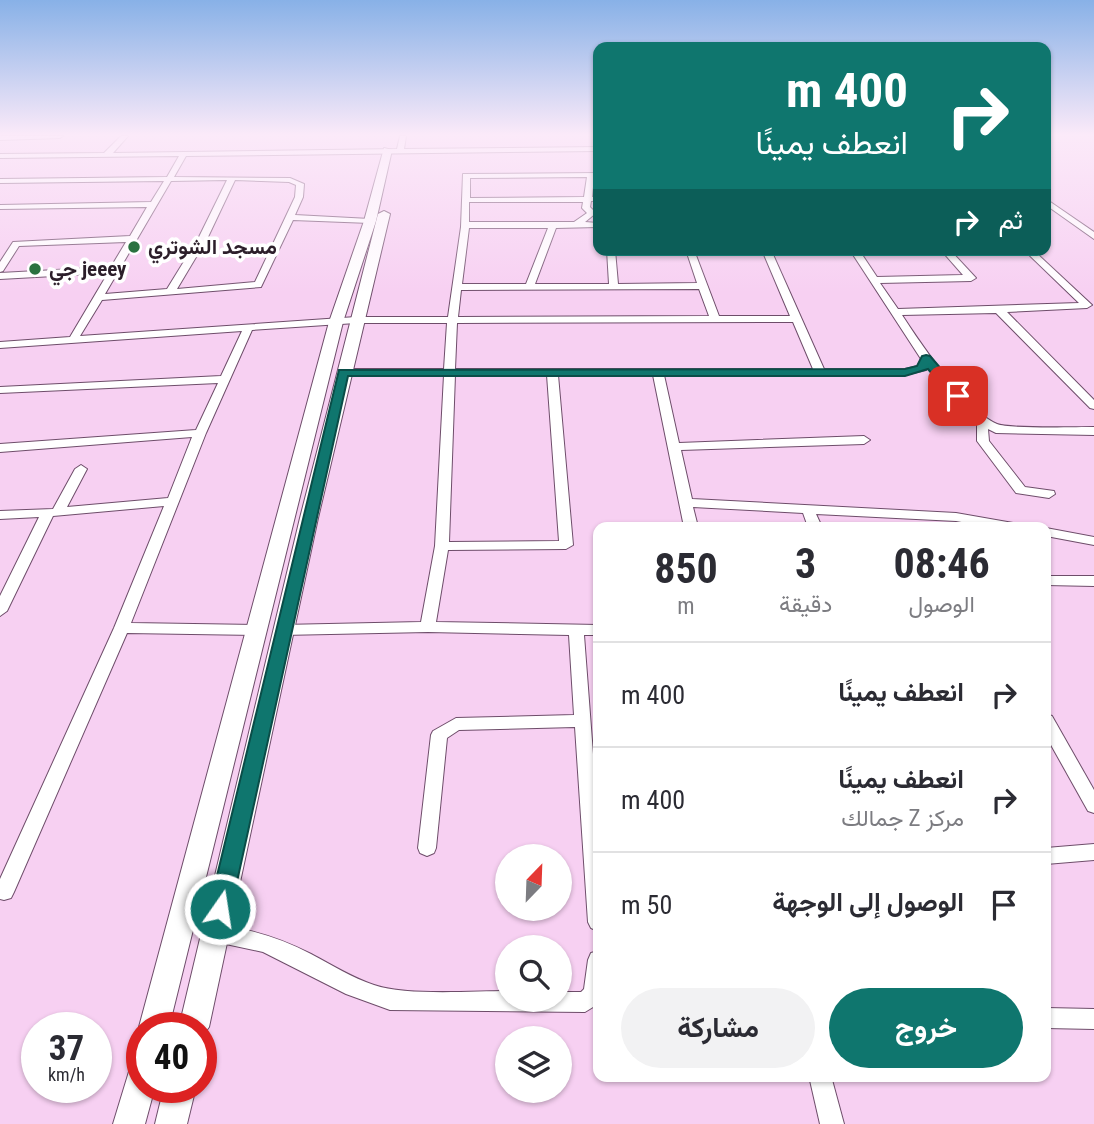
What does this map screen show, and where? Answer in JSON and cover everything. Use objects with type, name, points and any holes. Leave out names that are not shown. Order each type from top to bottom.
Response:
[{"type":"street","points":[[73,340],[163,188]]},
{"type":"street","points":[[170,292],[213,220],[227,188]]},
{"type":"street","points":[[97,297],[258,285],[299,198],[300,188]]},
{"type":"street","points":[[158,1012],[335,322],[381,188]]},
{"type":"street","points":[[197,1012],[282,630],[385,188]]},
{"type":"street","points":[[428,627],[442,546],[452,321],[465,225],[465,188]]},
{"type":"street","points":[[576,225],[592,212],[586,211],[586,198],[590,188]]},
{"type":"street","points":[[1051,196],[1094,226]]},
{"type":"street","points":[[465,200],[593,199]]},
{"type":"street","points":[[0,207],[153,204]]},
{"type":"street","points":[[1051,205],[1094,236]]},
{"type":"street","points":[[289,217],[370,220]]},
{"type":"street","points":[[465,225],[593,225]]},
{"type":"street","points":[[530,286],[553,225]]},
{"type":"street","points":[[0,245],[131,239]]},
{"type":"street","points":[[0,270],[16,244]]},
{"type":"street","points":[[612,256],[614,286]]},
{"type":"street","points":[[692,256],[715,319]]},
{"type":"street","points":[[769,256],[820,372]]},
{"type":"street","points":[[859,256],[926,359],[982,422],[996,429],[1094,431]]},
{"type":"street","points":[[874,280],[971,278],[951,256]]},
{"type":"street","points":[[1035,256],[1092,307]]},
{"type":"street","points":[[0,275],[113,270]]},
{"type":"street","points":[[457,287],[703,286]]},
{"type":"street","points":[[894,312],[1092,307]]},
{"type":"street","points":[[999,310],[1094,406]]},
{"type":"street","points":[[0,345],[356,320],[795,319]]},
{"type":"street","points":[[1,895],[122,628],[200,433],[248,328]]},
{"type":"street","points":[[343,372],[905,372],[922,368],[926,359]]},
{"type":"street","points":[[442,546],[566,545],[552,373]]},
{"type":"street","points":[[658,373],[690,522]]},
{"type":"street","points":[[0,390],[225,379]]},
{"type":"street","points":[[982,422],[983,441],[1021,490],[1049,494]]},
{"type":"street","points":[[0,449],[200,433]]},
{"type":"street","points":[[674,447],[864,440]]},
{"type":"street","points":[[0,611],[53,512],[81,469]]},
{"type":"street","points":[[0,515],[173,501]]},
{"type":"street","points":[[686,503],[956,517],[984,522]]},
{"type":"street","points":[[808,509],[813,522]]},
{"type":"street","points":[[1051,534],[1094,541]]},
{"type":"street","points":[[1051,580],[1094,581]]},
{"type":"street","points":[[282,630],[428,627],[593,630]]},
{"type":"street","points":[[122,628],[257,629]]},
{"type":"street","points":[[576,630],[593,877]]},
{"type":"street","points":[[427,848],[439,735],[445,730],[456,724],[583,721]]},
{"type":"street","points":[[1051,729],[1094,806]]},
{"type":"street","points":[[1051,856],[1094,852]]},
{"type":"street","points":[[214,934],[247,938],[287,953],[367,994],[390,1000],[586,1002],[593,995]]},
{"type":"street","points":[[1051,1018],[1094,1018]]},
{"type":"street","points":[[822,1082],[832,1124]]},
{"type":"street","points":[[129,1124],[135,1103]]},
{"type":"street","points":[[171,1124],[176,1103]]},
{"type":"place","name":"مسجد الشوتري","points":[[134,247]]},
{"type":"place","name":"جي jeeey","points":[[35,269]]},
{"type":"route","points":[[220,909],[343,372],[905,372],[922,368],[926,359],[958,396]]}]
